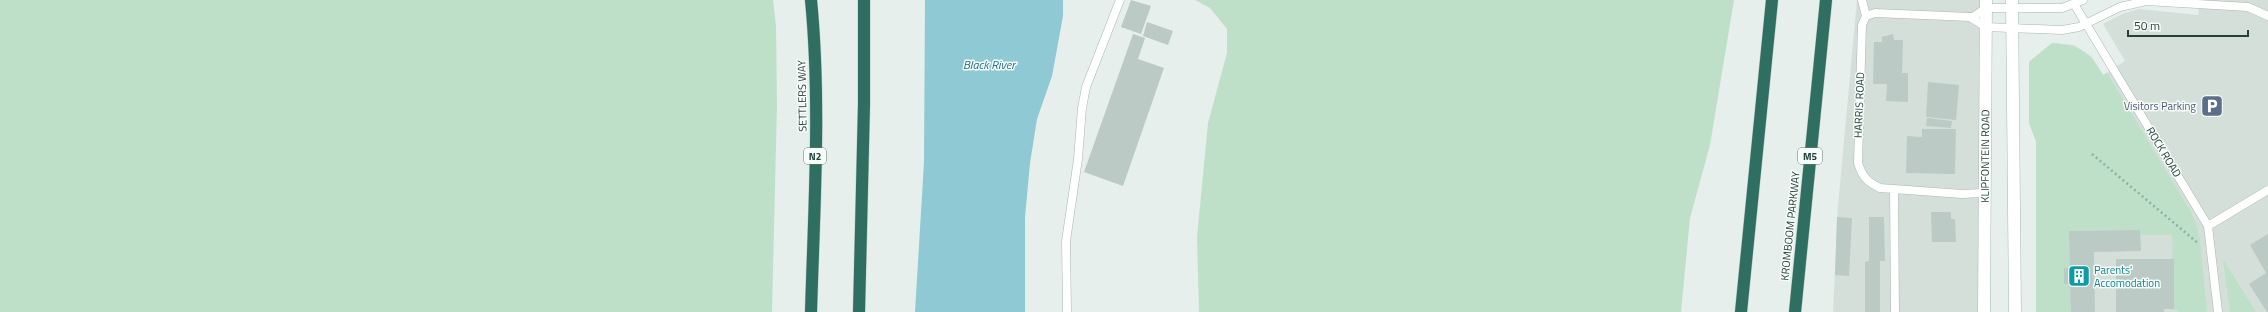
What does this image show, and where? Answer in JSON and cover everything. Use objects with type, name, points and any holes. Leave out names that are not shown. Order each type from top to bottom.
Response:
[{"type":"highway","name":"SETTLERS WAY","points":[[811,0],[814,28],[816,126],[811,312]]},
{"type":"highway","points":[[859,312],[864,104],[864,0]]},
{"type":"highway","points":[[1741,312],[1772,0]]},
{"type":"highway","name":"KROMBOOM PARKWAY","points":[[1795,312],[1826,0]]},
{"type":"main road","name":"KLIPFONTEIN ROAD","points":[[1984,312],[1983,193],[1986,4]]},
{"type":"main road","points":[[2012,4],[2015,312]]},
{"type":"lane","points":[[1067,312],[1066,241],[1078,159],[1082,108],[1090,74],[1120,0]]},
{"type":"lane","points":[[1862,0],[1866,16],[1875,13],[1973,17],[1986,26],[2062,30],[2086,24],[2133,2],[2169,1],[2248,7],[2268,16]]},
{"type":"lane","points":[[1973,17],[1986,4],[2012,4],[2062,8],[2083,0]]},
{"type":"lane","name":"ROCK ROAD","points":[[2074,4],[2208,226],[2218,312]]},
{"type":"lane","name":"HARRIS ROAD","points":[[1866,16],[1862,25],[1858,162],[1861,174],[1869,183],[1880,188],[1894,190],[1983,193]]},
{"type":"lane","points":[[1894,190],[1895,312]]},
{"type":"lane","points":[[2208,226],[2268,190]]},
{"type":"path","points":[[2092,154],[2201,246],[2211,245]]},
{"type":"shaded area","points":[[1857,0],[1986,0],[1984,312],[1833,312],[1838,206]]},
{"type":"shaded area","points":[[2200,0],[2268,0],[2268,312],[2036,312],[2036,141],[2029,123],[2029,62],[2052,43],[2074,45],[2092,57],[2103,75],[2125,61],[2103,24],[2122,14],[2139,9],[2198,15]]},
{"type":"green space","points":[[0,0],[773,0],[776,26],[777,106],[772,312],[0,312]]},
{"type":"green space","points":[[1195,0],[1734,0],[1710,145],[1690,218],[1681,312],[1199,312],[1197,237],[1208,123],[1227,53],[1227,29],[1210,8]]},
{"type":"green space","points":[[2052,43],[2070,45],[2083,51],[2093,60],[2103,75],[2107,73],[2190,210],[2196,224],[2200,240],[2207,312],[2179,312],[2174,309],[2172,235],[2140,235],[2140,230],[2069,231],[2070,268],[2064,269],[2064,284],[2070,284],[2071,312],[2036,312],[2036,141],[2029,123],[2029,62]]},
{"type":"green space","points":[[2223,259],[2256,312],[2230,312]]},
{"type":"water","name":"Black River","points":[[925,0],[1063,0],[1063,16],[1052,76],[1037,119],[1030,163],[1025,217],[1025,312],[915,312],[924,162]]},
{"type":"building","points":[[1131,0],[1151,6],[1141,34],[1121,27]]},
{"type":"building","points":[[1147,22],[1173,31],[1168,45],[1143,36]]},
{"type":"building","points":[[1133,34],[1145,38],[1138,59],[1164,68],[1123,186],[1084,172]]},
{"type":"building","points":[[1893,34],[1894,40],[1903,40],[1902,73],[1908,73],[1908,102],[1886,101],[1887,84],[1873,84],[1874,42],[1882,42],[1882,37]]},
{"type":"building","points":[[1928,82],[1959,85],[1956,120],[1926,117]]},
{"type":"building","points":[[1927,118],[1952,121],[1951,128],[1926,126]]},
{"type":"building","points":[[1922,129],[1956,129],[1955,174],[1906,173],[1907,136],[1922,137]]},
{"type":"building","points":[[1931,212],[1951,212],[1951,219],[1955,219],[1956,242],[1932,242]]},
{"type":"building","points":[[1837,217],[1852,218],[1849,276],[1835,275]]},
{"type":"building","points":[[1869,217],[1884,217],[1885,261],[1880,261],[1880,312],[1865,312],[1865,262],[1869,261]]},
{"type":"building","name":"Parents' Accomodation","points":[[2140,230],[2141,251],[2094,252],[2095,312],[2071,312],[2070,284],[2064,284],[2064,268],[2070,268],[2069,231]]},
{"type":"building","points":[[2268,234],[2267,312],[2249,284],[2266,273],[2250,245]]},
{"type":"building","points":[[2116,259],[2174,259],[2174,309],[2164,309],[2164,312],[2116,312]]},
{"type":"place","name":"Visitors Parking","points":[[2212,106]]},
{"type":"place","name":"Parents' Accomodation","points":[[2079,276]]}]
